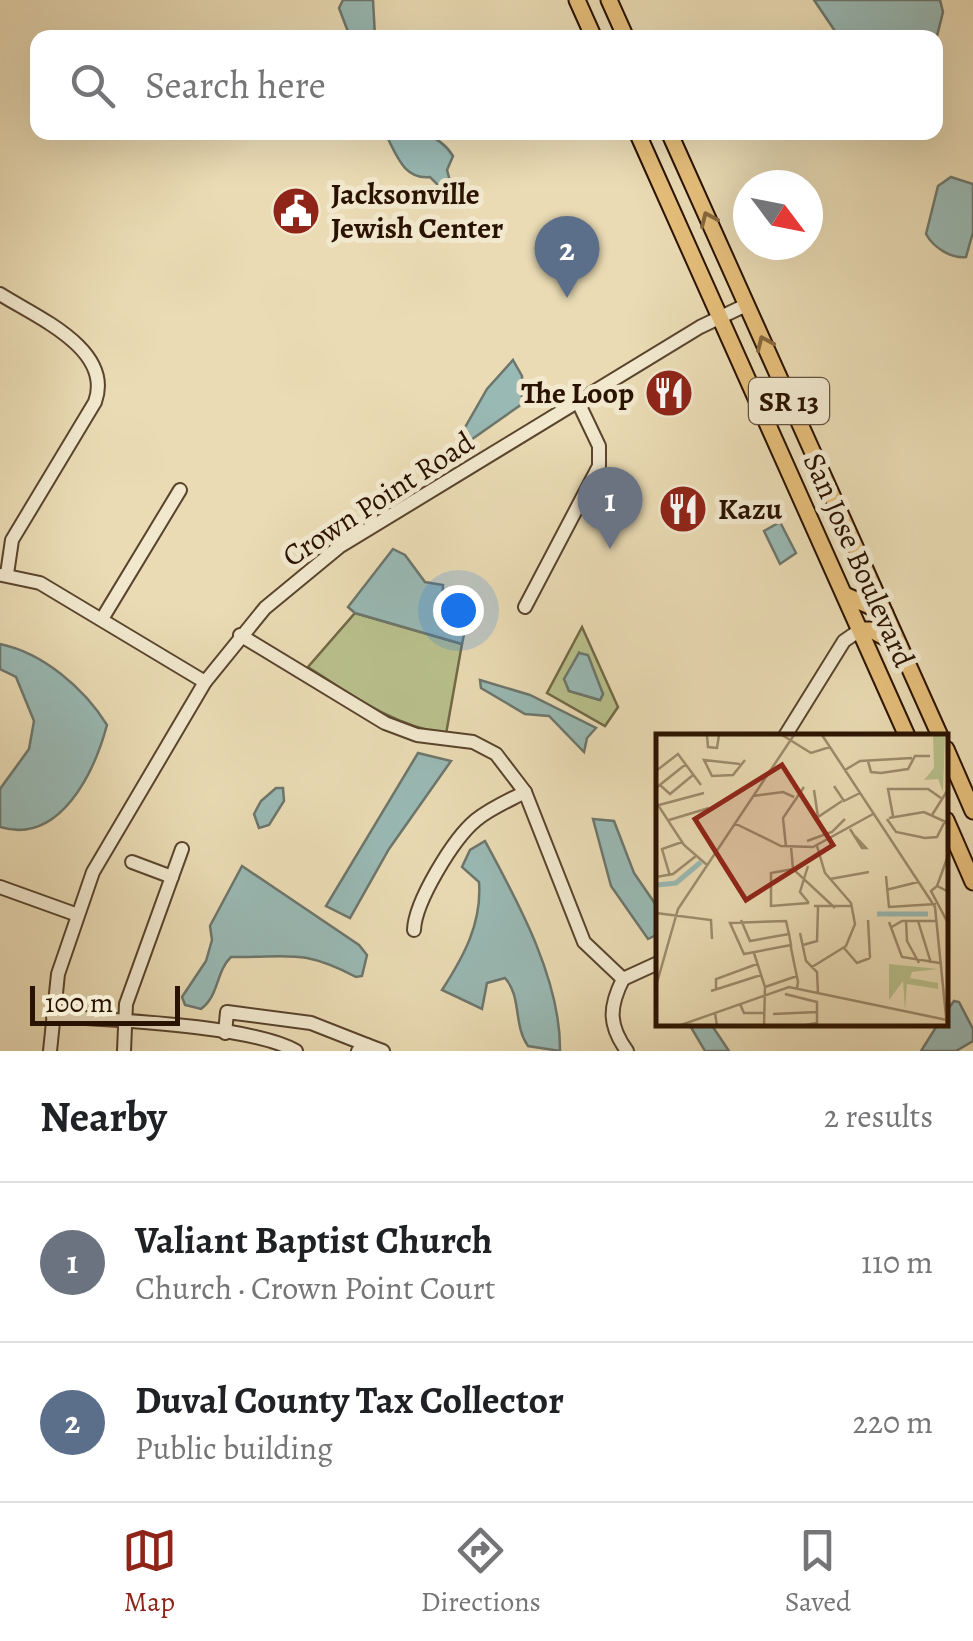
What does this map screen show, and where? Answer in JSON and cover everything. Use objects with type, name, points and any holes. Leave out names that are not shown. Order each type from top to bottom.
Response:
[{"type":"main road","points":[[577,0],[590,30]]},
{"type":"main road","points":[[609,0],[622,30]]},
{"type":"main road","name":"San Jose Boulevard","points":[[641,140],[906,734]]},
{"type":"main road","name":"San Jose Boulevard","points":[[673,140],[939,734]]},
{"type":"main road","points":[[795,484],[806,483],[832,496]]},
{"type":"main road","points":[[845,595],[885,613]]},
{"type":"main road","points":[[860,630],[872,630],[899,645]]},
{"type":"main road","points":[[948,754],[973,810]]},
{"type":"main road","points":[[948,825],[973,882]]},
{"type":"street","points":[[0,294],[74,343],[92,360],[99,378],[95,402],[12,540],[3,574],[40,582],[206,682]]},
{"type":"street","name":"Crown Point Road","points":[[50,1051],[58,974],[75,914],[110,840],[206,682],[240,635],[275,598],[339,547],[746,305]]},
{"type":"street","points":[[524,607],[599,466],[600,446],[578,402]]},
{"type":"street","points":[[102,619],[180,490]]},
{"type":"street","points":[[786,734],[844,640],[860,630]]},
{"type":"street","points":[[240,635],[400,730],[484,747],[507,764],[525,792],[584,942],[624,979]]},
{"type":"street","points":[[414,930],[414,913],[461,836],[489,810],[525,792]]},
{"type":"street","points":[[124,1051],[126,1004],[182,849]]},
{"type":"street","points":[[132,862],[172,876]]},
{"type":"street","points":[[0,887],[75,914]]},
{"type":"street","points":[[627,1051],[611,1015],[624,979],[656,963]]},
{"type":"street","points":[[224,1033],[227,1012],[312,1023],[362,1048],[382,1051]]},
{"type":"street","points":[[53,1016],[224,1033],[272,1040],[296,1051]]},
{"type":"green space","points":[[355,613],[462,644],[446,734],[390,716],[308,667]]},
{"type":"green space","points":[[582,627],[618,707],[605,726],[547,693]],"holes":[[[579,653],[603,694],[600,700],[569,691],[565,679]]]},
{"type":"water","points":[[343,0],[373,0],[375,30],[347,30],[339,8]]},
{"type":"water","points":[[814,0],[940,0],[943,12],[938,30],[834,30]]},
{"type":"water","points":[[388,140],[440,141],[453,156],[447,170],[454,195],[451,198],[430,177],[407,170]]},
{"type":"water","points":[[951,177],[973,184],[973,232],[966,257],[943,251],[926,234],[938,186]]},
{"type":"water","points":[[513,360],[522,376],[522,404],[458,449],[455,445],[487,389]]},
{"type":"water","points":[[780,522],[796,553],[780,564],[764,531]]},
{"type":"water","points":[[393,549],[405,555],[425,582],[443,585],[442,618],[465,630],[462,644],[355,613],[348,607]]},
{"type":"water","points":[[0,644],[32,655],[61,674],[87,698],[107,725],[93,764],[71,801],[40,825],[21,830],[0,827],[0,789],[29,749],[34,721],[16,677],[0,669]]},
{"type":"water","points":[[579,653],[588,655],[603,694],[600,700],[569,691],[564,679]]},
{"type":"water","points":[[480,680],[530,695],[596,728],[587,738],[584,752],[549,716],[525,714],[481,688]]},
{"type":"water","points":[[418,753],[451,761],[389,849],[350,918],[326,906]]},
{"type":"water","points":[[276,788],[283,788],[284,801],[269,825],[259,828],[254,814],[261,801]]},
{"type":"water","points":[[593,819],[614,821],[634,873],[656,905],[656,935],[648,939],[611,886]]},
{"type":"water","points":[[485,841],[545,969],[560,1051],[528,1046],[520,1029],[514,994],[505,978],[487,983],[482,1009],[442,990],[464,952],[478,911],[479,882],[462,867],[470,850]]},
{"type":"water","points":[[242,866],[359,945],[367,955],[362,976],[308,958],[231,957],[207,1004],[201,1009],[185,1005],[182,997],[206,961],[212,940],[210,926]]},
{"type":"water","points":[[954,1001],[959,1002],[973,1029],[973,1041],[956,1051],[921,1051],[937,1026],[948,1026],[948,1009]]},
{"type":"water","points":[[690,1026],[712,1026],[729,1051],[705,1051]]},
{"type":"place","name":"Jacksonville Jewish Center","points":[[296,211]]},
{"type":"place","name":"Duval County Tax Collector","points":[[567,298]]},
{"type":"place","name":"The Loop","points":[[669,393]]},
{"type":"place","name":"Kazu","points":[[683,509]]},
{"type":"place","name":"Valiant Baptist Church","points":[[610,549]]}]
